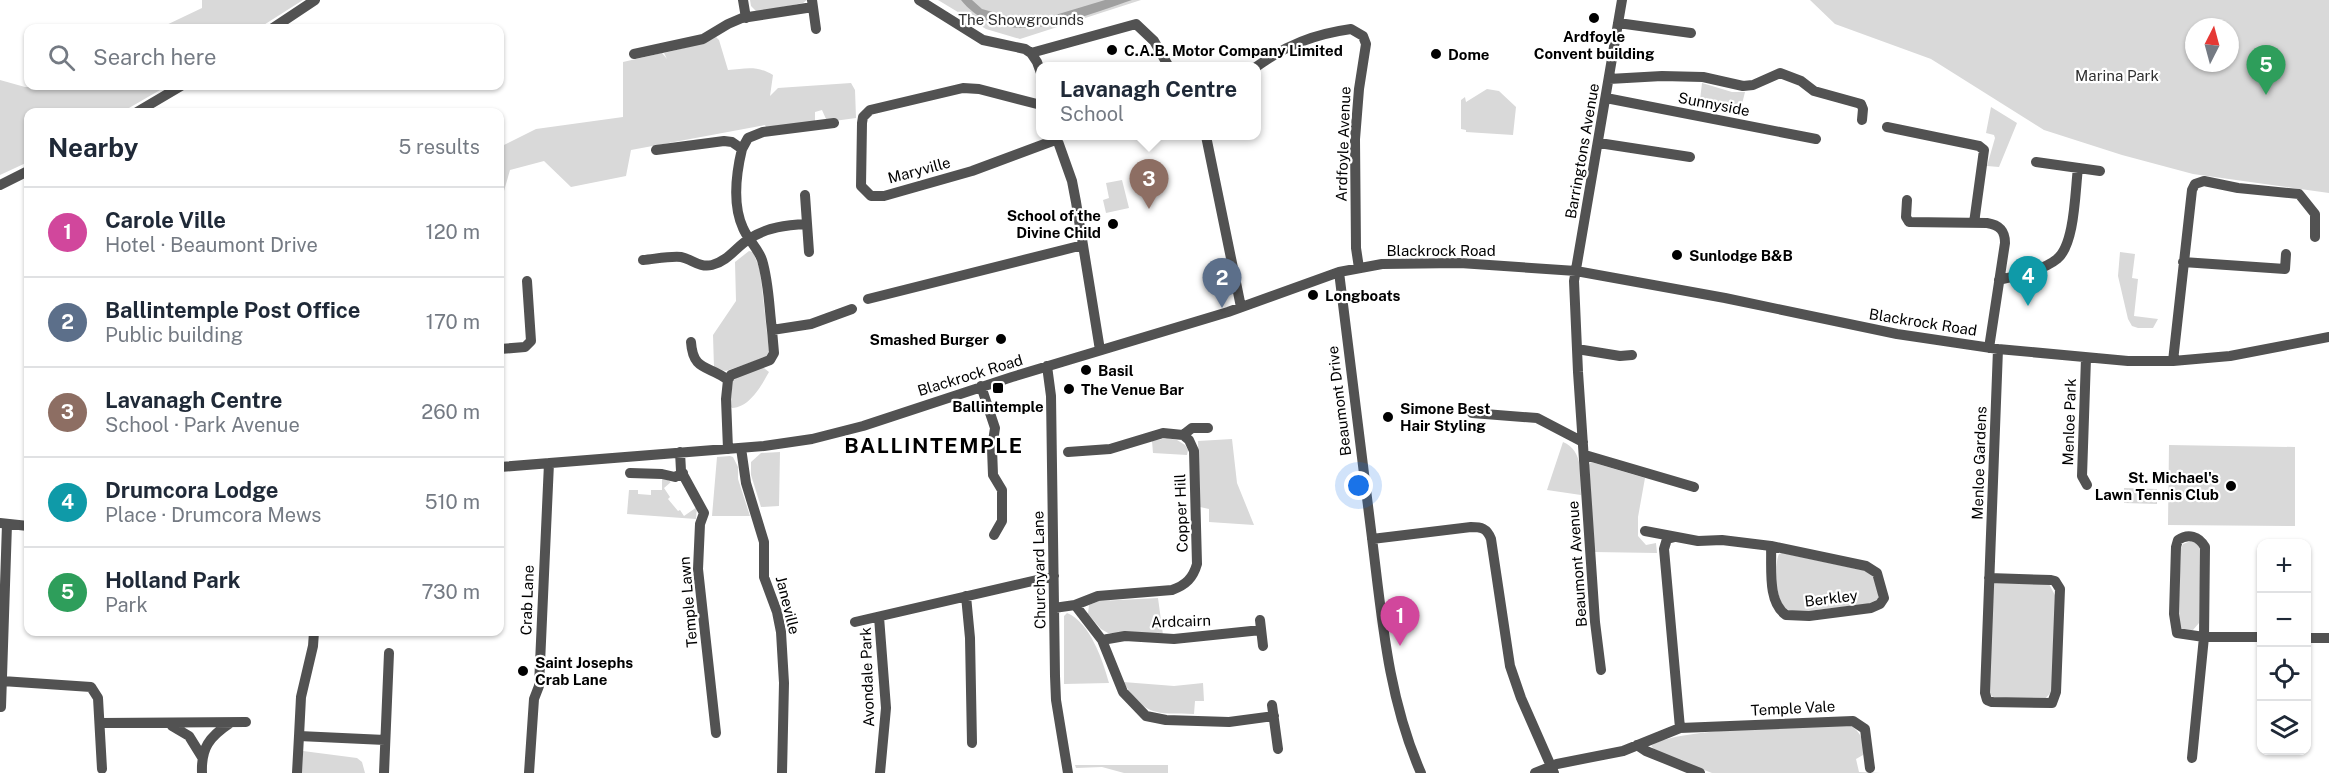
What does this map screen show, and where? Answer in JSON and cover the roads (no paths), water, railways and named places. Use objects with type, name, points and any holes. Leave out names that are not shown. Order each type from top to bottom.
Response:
[{"type":"street","points":[[279,24],[315,0]]},
{"type":"street","points":[[743,0],[746,18]]},
{"type":"street","points":[[919,0],[983,40],[1025,50],[1031,53],[1037,62]]},
{"type":"street","name":"Barringtons Avenue","points":[[1576,271],[1622,0]]},
{"type":"street","points":[[634,54],[703,39],[728,24],[746,18],[812,3],[816,29]]},
{"type":"street","points":[[1618,23],[1691,33]]},
{"type":"street","points":[[1031,53],[1136,24],[1154,42],[1166,62]]},
{"type":"street","name":"Ardfoyle Avenue","points":[[1261,63],[1296,42],[1319,34],[1351,28],[1363,36],[1366,44],[1355,139],[1356,248],[1359,267]]},
{"type":"street","points":[[1609,79],[1662,76],[1703,77],[1743,86],[1753,85],[1780,73],[1801,81],[1814,92],[1858,103],[1863,109],[1862,120]]},
{"type":"street","name":"Maryville","points":[[1036,104],[979,89],[963,88],[870,110],[863,117],[862,123],[861,186],[871,195],[884,196],[972,171],[1050,140]]},
{"type":"street","points":[[144,108],[174,90]]},
{"type":"street","name":"Sunnyside","points":[[1606,98],[1816,139]]},
{"type":"street","points":[[819,114],[821,125]]},
{"type":"street","points":[[728,449],[726,399],[728,380],[731,375],[770,360],[774,352],[766,274],[759,252],[742,226],[736,192],[742,149],[752,135],[770,130],[834,123]]},
{"type":"street","points":[[1887,128],[1979,146],[1984,150],[1974,223],[1909,222],[1906,217],[1907,200]]},
{"type":"street","name":"Maryville","points":[[1058,140],[1072,181],[1100,350]]},
{"type":"street","points":[[1207,140],[1241,307]]},
{"type":"street","points":[[656,150],[724,141],[732,142],[742,149]]},
{"type":"street","points":[[1599,143],[1690,157]]},
{"type":"street","points":[[2036,162],[2100,171]]},
{"type":"street","points":[[1999,280],[2052,262],[2064,251],[2069,239],[2078,168]]},
{"type":"street","points":[[0,185],[24,173]]},
{"type":"street","points":[[2173,361],[2192,190],[2198,181],[2299,194],[2315,214],[2315,237]]},
{"type":"street","points":[[805,195],[809,252]]},
{"type":"street","name":"Menloe Gardens","points":[[1974,223],[1994,224],[2003,230],[2005,243],[1999,280],[1994,348],[1985,680],[1987,700],[1992,702],[2052,702],[2056,692],[2060,589],[2058,585],[2051,580],[1989,578]]},
{"type":"street","points":[[644,260],[678,257],[699,265],[710,265],[726,259],[750,238],[779,227],[807,224]]},
{"type":"street","points":[[868,299],[1083,244]]},
{"type":"street","points":[[2183,262],[2285,270],[2286,254]]},
{"type":"street","name":"Blackrock Road","points":[[504,467],[794,443],[831,435],[981,386],[1241,307],[1339,272],[1359,267],[1405,263],[1443,262],[1576,271],[1725,298],[1865,328],[1994,348],[2086,358],[2138,362],[2173,361],[2230,356],[2329,337]]},
{"type":"street","name":"Beaumont Avenue","points":[[1576,271],[1574,305],[1595,622],[1601,670]]},
{"type":"street","name":"Beaumont Drive","points":[[1339,272],[1393,689],[1404,731],[1421,773]]},
{"type":"street","points":[[504,349],[525,347],[531,341],[526,281]]},
{"type":"street","points":[[772,330],[835,320],[852,309]]},
{"type":"street","points":[[691,342],[692,355],[700,365],[728,380]]},
{"type":"street","points":[[1577,348],[1620,356],[1632,355]]},
{"type":"street","name":"Menloe Park","points":[[2086,358],[2082,476],[2087,485]]},
{"type":"street","name":"Churchyard Lane","points":[[1047,366],[1051,396],[1056,700],[1068,773]]},
{"type":"street","points":[[981,386],[995,428],[992,448],[993,475],[1002,490],[1002,521],[994,535]]},
{"type":"street","points":[[1472,413],[1537,417],[1584,442]]},
{"type":"street","points":[[1068,452],[1110,449],[1163,433],[1183,435],[1192,428],[1208,428]]},
{"type":"street","name":"Copper Hill","points":[[1054,608],[1075,605],[1108,595],[1172,590],[1181,587],[1192,576],[1197,564],[1194,451],[1190,440],[1183,435]]},
{"type":"street","name":"Janeville","points":[[741,448],[746,483],[764,543],[764,578],[777,612],[781,632],[784,683],[782,773]]},
{"type":"street","name":"Temple Lawn","points":[[680,452],[682,473],[704,513],[700,524],[698,569],[716,733]]},
{"type":"street","points":[[1585,455],[1694,487]]},
{"type":"street","name":"Crab Lane","points":[[529,773],[534,699],[539,686],[549,463]]},
{"type":"street","points":[[630,473],[662,474],[675,477],[682,473]]},
{"type":"street","points":[[1,707],[4,524],[24,526]]},
{"type":"street","points":[[1372,539],[1471,526],[1487,531],[1491,539],[1510,666],[1552,770]]},
{"type":"street","points":[[1645,531],[1675,537]]},
{"type":"street","points":[[2192,758],[2204,637],[2205,547],[2199,539],[2188,535],[2178,540],[2175,630],[2180,635],[2204,637],[2257,637]]},
{"type":"street","points":[[1675,537],[1667,538],[1664,549],[1680,728]]},
{"type":"street","name":"Berkley","points":[[1675,537],[1698,541],[1722,540],[1771,546],[1871,568],[1877,573],[1884,598],[1880,604],[1871,608],[1809,616],[1786,615],[1778,607],[1774,596],[1771,546]]},
{"type":"street","name":"Avondale Park","points":[[855,622],[1054,576]]},
{"type":"street","points":[[966,596],[970,638],[972,743]]},
{"type":"street","points":[[1075,605],[1102,640],[1120,687],[1146,716],[1166,720],[1229,722],[1273,711],[1278,749]]},
{"type":"street","name":"Avondale Park","points":[[879,617],[886,708],[880,773]]},
{"type":"street","name":"Ardcairn","points":[[1102,640],[1125,636],[1174,639],[1260,625],[1263,646]]},
{"type":"street","points":[[297,773],[301,697],[314,636]]},
{"type":"street","points":[[2311,638],[2329,638]]},
{"type":"street","points":[[384,773],[389,653]]},
{"type":"street","points":[[2,681],[91,687],[99,698],[102,769]]},
{"type":"street","name":"Temple Vale","points":[[1535,773],[1609,755],[1680,728],[1854,721],[1865,729],[1870,768]]},
{"type":"street","points":[[100,723],[246,722]]},
{"type":"street","points":[[201,757],[212,738],[231,723]]},
{"type":"street","points":[[166,724],[186,733],[201,757],[202,773]]},
{"type":"street","points":[[299,736],[385,740]]},
{"type":"street","points":[[1637,745],[1700,773]]},
{"type":"place","name":"Ardfoyle Convent building","points":[[1594,18]]},
{"type":"place","name":"C.A.B. Motor Company Limited","points":[[1112,50]]},
{"type":"place","name":"Dome","points":[[1436,54]]},
{"type":"place","name":"Holland Park","points":[[2266,95]]},
{"type":"place","name":"Lavanagh Centre","points":[[1149,209]]},
{"type":"place","name":"School of the Divine Child","points":[[1113,224]]},
{"type":"place","name":"Sunlodge B&B","points":[[1677,255]]},
{"type":"place","name":"Longboats","points":[[1313,295]]},
{"type":"place","name":"Drumcora Lodge","points":[[2028,306]]},
{"type":"place","name":"Ballintemple Post Office","points":[[1222,308]]},
{"type":"place","name":"Smashed Burger","points":[[1001,339]]},
{"type":"place","name":"Basil","points":[[1086,370]]},
{"type":"place","name":"Ballintemple","points":[[998,388]]},
{"type":"place","name":"The Venue Bar","points":[[1069,389]]},
{"type":"place","name":"Simone Best Hair Styling","points":[[1388,417]]},
{"type":"place","name":"St. Michael's Lawn Tennis Club","points":[[2231,486]]},
{"type":"place","name":"Carole Ville","points":[[1400,646]]},
{"type":"place","name":"Saint Josephs Crab Lane","points":[[523,671]]},
{"type":"district","name":"BALLINTEMPLE","points":[[934,445]]},
{"type":"park label","name":"The Showgrounds","points":[[1021,19]]},
{"type":"park label","name":"Marina Park","points":[[2117,75]]}]
